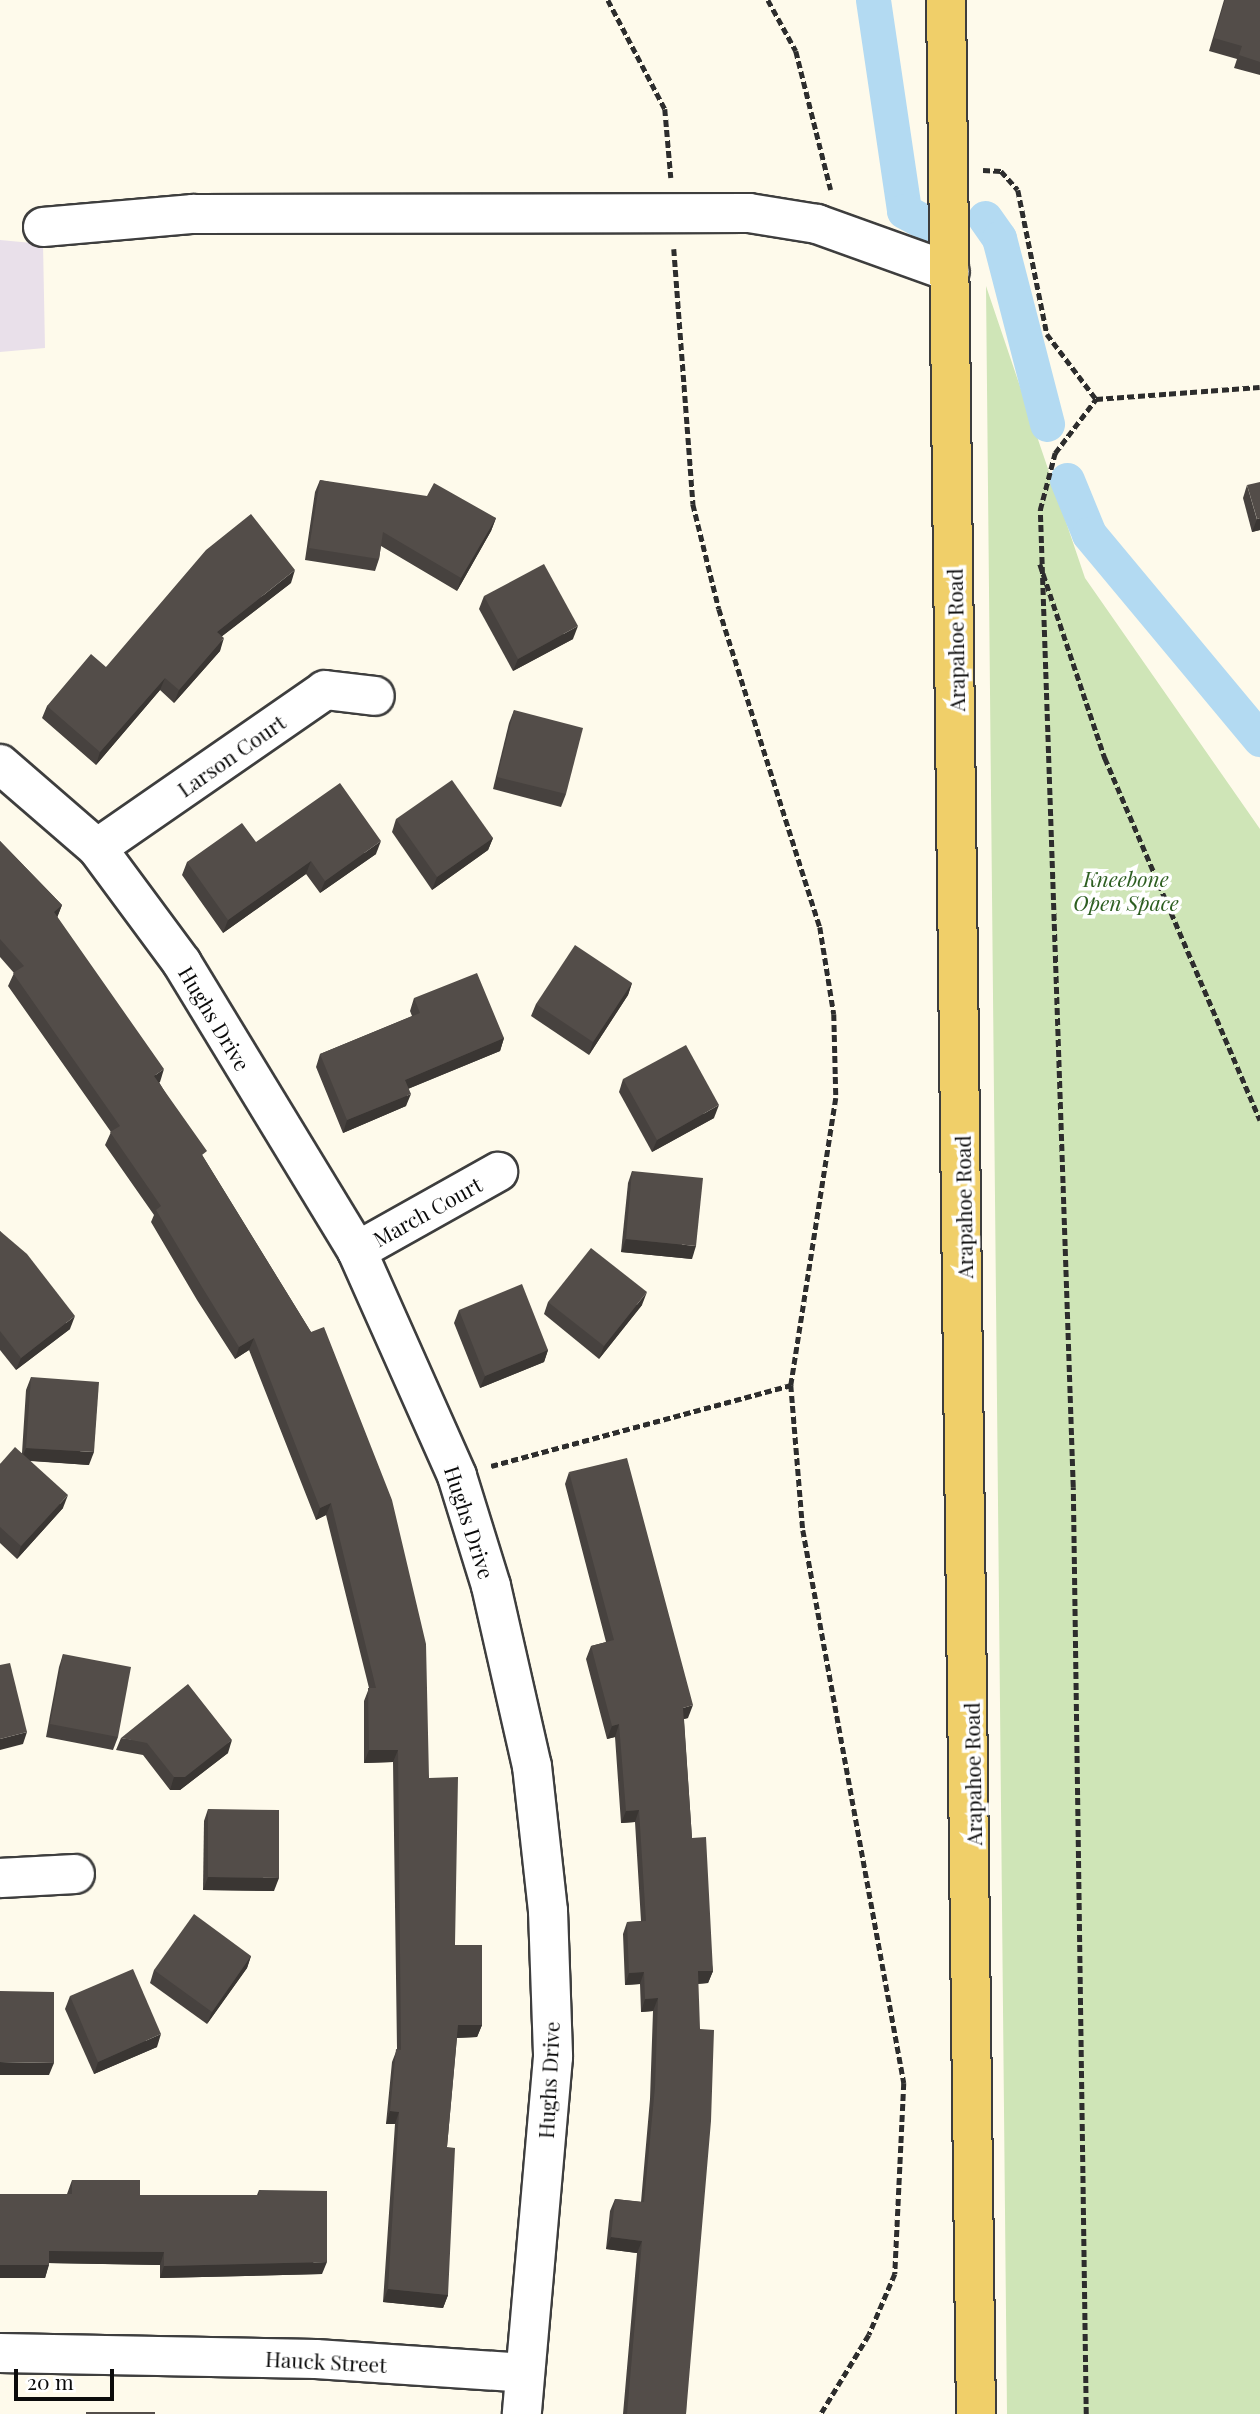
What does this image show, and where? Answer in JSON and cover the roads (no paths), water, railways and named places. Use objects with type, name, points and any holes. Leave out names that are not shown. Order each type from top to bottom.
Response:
[{"type":"main road","name":"Arapahoe Road","points":[[946,0],[976,2414]]},
{"type":"street","points":[[43,227],[193,214],[673,210],[749,213],[817,224],[950,271]]},
{"type":"street","name":"Larson Court","points":[[97,848],[326,690],[374,696]]},
{"type":"street","name":"Hughs Drive","points":[[0,764],[97,848],[182,963],[357,1251],[457,1476],[491,1586],[532,1766],[548,1911],[553,2057],[522,2414]]},
{"type":"street","name":"March Court","points":[[357,1251],[498,1172]]},
{"type":"street","points":[[0,1878],[75,1874]]},
{"type":"street","name":"Hauck Street","points":[[0,2353],[316,2359],[525,2373]]},
{"type":"waterway","points":[[873,0],[904,211],[928,224]]},
{"type":"waterway","points":[[985,218],[999,238],[1047,424]]},
{"type":"waterway","points":[[1067,480],[1089,534],[1260,739]]},
{"type":"park label","name":"Kneebone Open Space","points":[[1126,890]]}]
